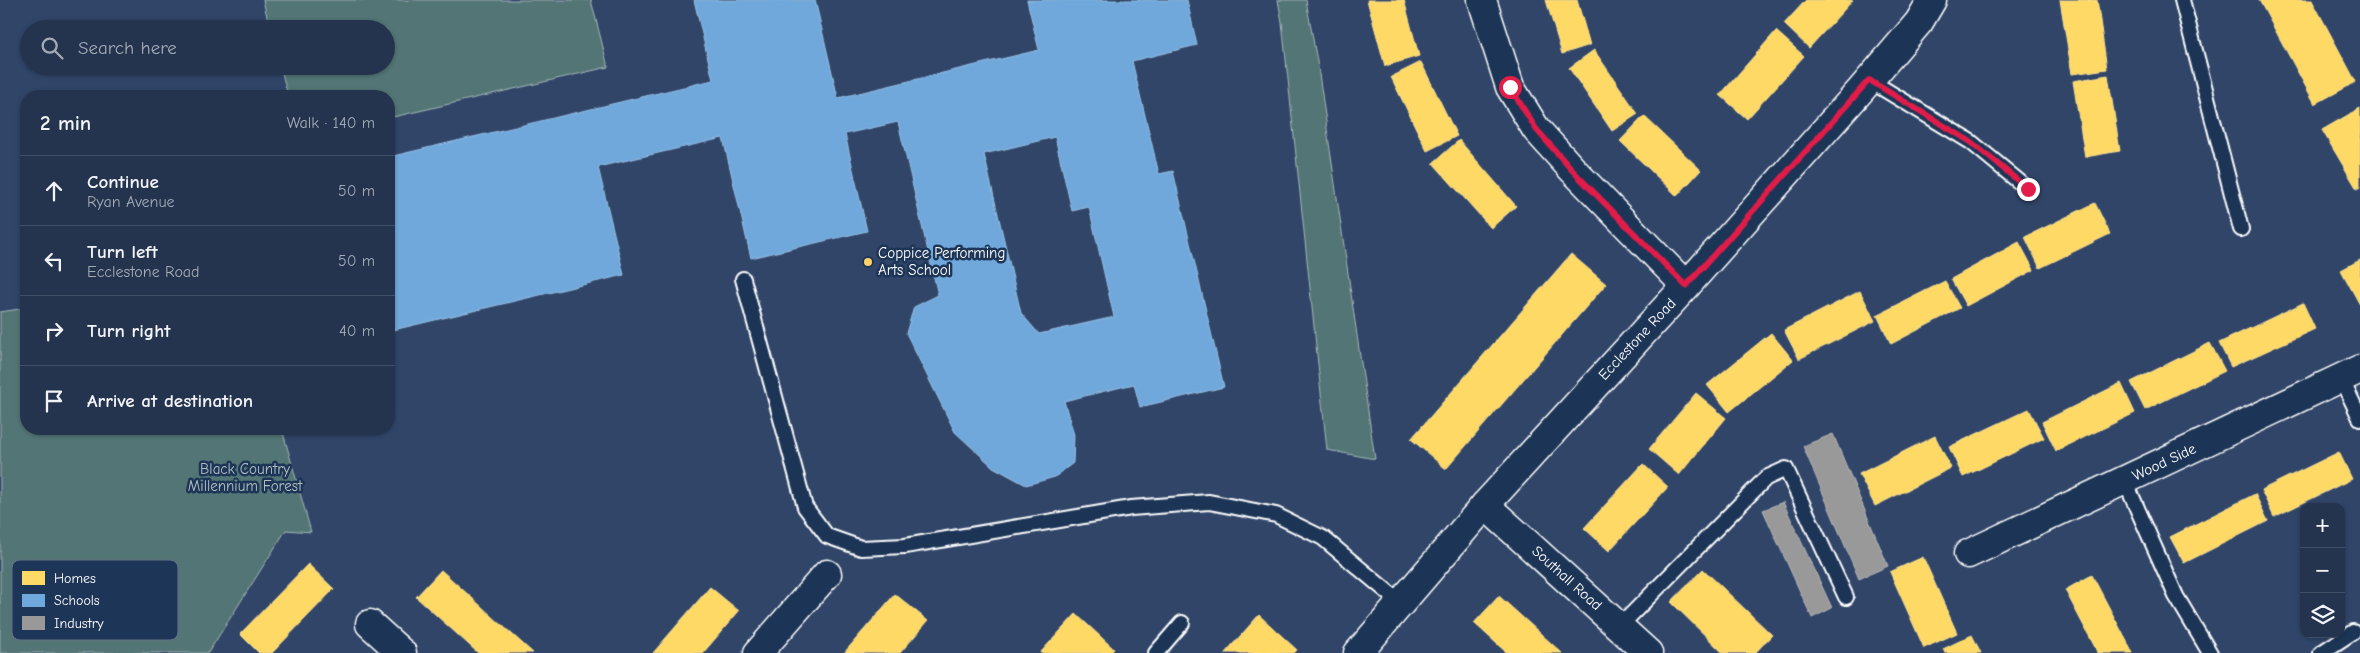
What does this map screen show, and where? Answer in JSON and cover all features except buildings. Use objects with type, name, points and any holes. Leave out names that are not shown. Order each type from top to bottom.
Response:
[{"type":"street","points":[[1482,0],[1510,87],[1536,129],[1572,170],[1686,286]]},
{"type":"street","name":"Ecclestone Road","points":[[1358,653],[1485,505],[1686,286],[1869,80],[1919,22],[1932,0]]},
{"type":"street","name":"Wood Side","points":[[1968,554],[2351,374]]},
{"type":"street","name":"Southall Road","points":[[1485,505],[1648,653]]},
{"type":"street","points":[[758,653],[827,574]]},
{"type":"street","points":[[370,624],[402,653]]},
{"type":"lane","points":[[2182,0],[2241,229]]},
{"type":"lane","points":[[1869,80],[1971,142],[2028,189]]},
{"type":"lane","points":[[743,279],[804,507],[827,536],[861,548],[905,546],[1131,508],[1209,502],[1276,515],[1323,538],[1401,602]]},
{"type":"lane","points":[[2351,374],[2360,418]]},
{"type":"lane","points":[[1620,626],[1766,478],[1786,469],[1846,597]]},
{"type":"lane","points":[[2124,481],[2176,596],[2210,653]]},
{"type":"lane","points":[[1156,653],[1182,623]]},
{"type":"lane","points":[[2321,653],[2353,632]]},
{"type":"green space","points":[[263,0],[591,0],[608,67],[395,117],[395,90],[286,90],[282,75],[395,75],[395,20],[268,20]]},
{"type":"green space","points":[[1278,0],[1306,0],[1318,67],[1375,459],[1327,450],[1282,22]]},
{"type":"green space","name":"Black Country Millennium Forest","points":[[20,309],[20,435],[284,435],[311,532],[286,530],[208,653],[0,653],[0,312]]},
{"type":"place","name":"Coppice Performing Arts School","points":[[868,262]]},
{"type":"route","points":[[1510,87],[1536,129],[1572,170],[1686,286],[1869,80],[1971,142],[2028,189]]}]
